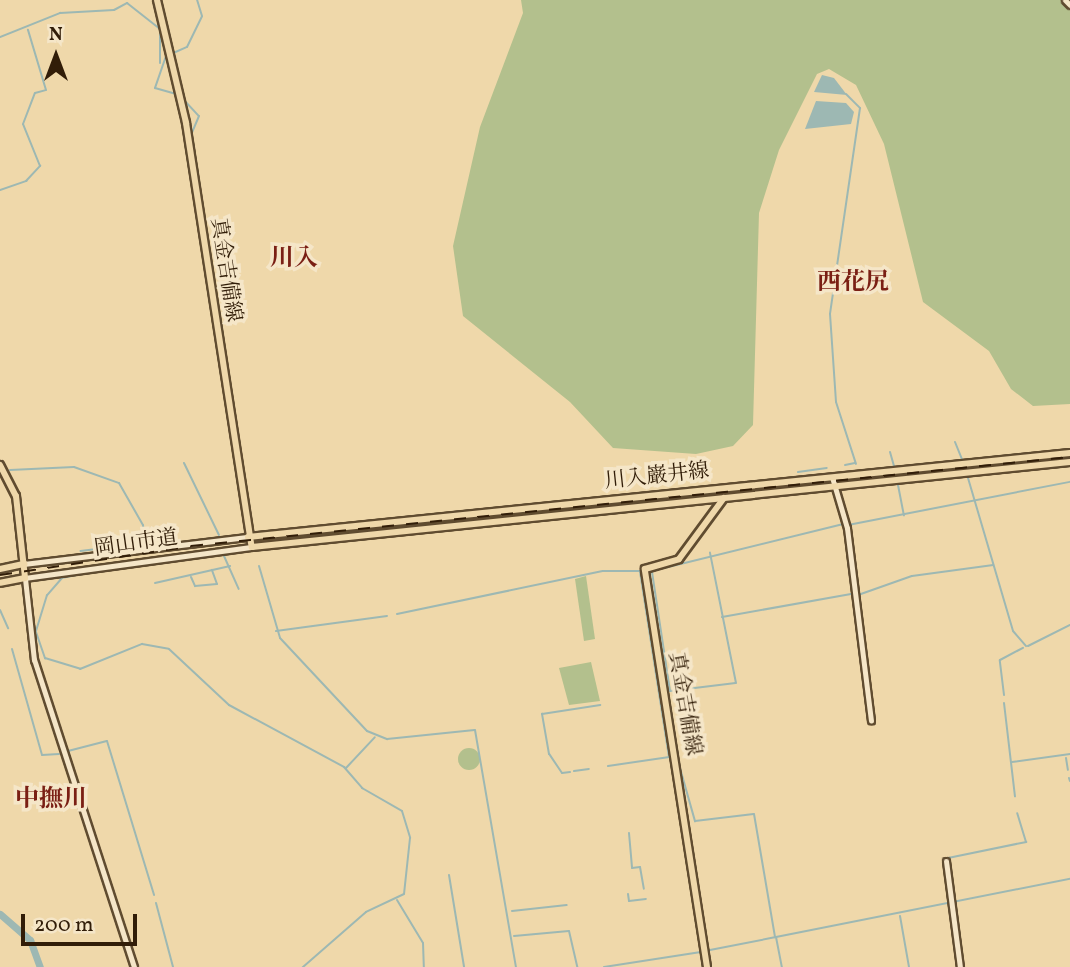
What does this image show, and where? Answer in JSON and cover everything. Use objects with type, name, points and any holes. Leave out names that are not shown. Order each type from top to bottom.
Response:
[{"type":"main road","name":"真金吉備線","points":[[157,0],[181,101],[248,537],[252,547]]},
{"type":"main road","name":"川入巌井線","points":[[248,537],[1070,453]]},
{"type":"main road","name":"川入巌井線","points":[[252,547],[1070,462]]},
{"type":"main road","points":[[0,465],[16,496],[25,578],[0,583]]},
{"type":"main road","name":"真金吉備線","points":[[707,967],[645,569],[679,559],[725,498],[730,487]]},
{"type":"main road","points":[[0,569],[24,564]]},
{"type":"street","points":[[1065,0],[1070,5]]},
{"type":"street","points":[[832,477],[846,525],[871,721]]},
{"type":"street","name":"岡山市道","points":[[24,564],[248,537]]},
{"type":"street","name":"岡山市道","points":[[25,578],[252,547]]},
{"type":"street","points":[[25,578],[34,660],[134,967]]},
{"type":"street","points":[[946,861],[961,967]]},
{"type":"green space","points":[[521,0],[1070,0],[1070,404],[1033,406],[1011,389],[989,351],[923,302],[884,144],[856,85],[829,69],[817,74],[779,150],[759,213],[753,425],[733,446],[696,454],[613,448],[570,402],[463,316],[453,246],[480,127],[523,13]]},
{"type":"green space","points":[[586,576],[595,639],[584,641],[575,579]]},
{"type":"green space","points":[[591,662],[600,701],[569,705],[559,668]]},
{"type":"green space","points":[[469,748],[477,751],[480,759],[477,767],[469,770],[461,767],[458,759],[461,751]]},
{"type":"water","points":[[822,75],[834,78],[847,95],[814,92]]},
{"type":"water","points":[[816,101],[846,103],[854,112],[851,124],[805,129]]},
{"type":"waterway","points":[[171,54],[187,47],[202,16],[197,0]]},
{"type":"waterway","points":[[0,37],[60,13],[114,10],[127,3],[160,29],[160,63]]},
{"type":"waterway","points":[[0,190],[26,181],[40,166],[23,124],[35,93],[46,90],[28,30]]},
{"type":"waterway","points":[[166,56],[155,88],[176,94]]},
{"type":"waterway","points":[[846,94],[860,108],[830,314],[836,402],[856,464]]},
{"type":"waterway","points":[[183,99],[199,116],[191,135]]},
{"type":"waterway","points":[[213,279],[219,318]]},
{"type":"waterway","points":[[955,442],[962,459]]},
{"type":"waterway","points":[[890,452],[894,466]]},
{"type":"waterway","points":[[184,463],[219,535]]},
{"type":"waterway","points":[[845,465],[855,463]]},
{"type":"waterway","points":[[10,470],[74,467],[119,483],[143,525],[145,543],[80,551]]},
{"type":"waterway","points":[[798,472],[827,468]]},
{"type":"waterway","points":[[968,478],[1013,631],[1026,646]]},
{"type":"waterway","points":[[848,525],[1070,482]]},
{"type":"waterway","points":[[898,485],[904,515]]},
{"type":"waterway","points":[[652,571],[843,524]]},
{"type":"waterway","points":[[652,572],[670,691],[736,683],[710,553]]},
{"type":"waterway","points":[[224,556],[239,589]]},
{"type":"waterway","points":[[858,595],[912,576],[993,565]]},
{"type":"waterway","points":[[155,583],[230,566]]},
{"type":"waterway","points":[[259,566],[280,638],[367,731],[387,739],[475,730],[516,967]]},
{"type":"waterway","points":[[191,577],[195,586],[217,584],[212,570]]},
{"type":"waterway","points":[[397,614],[603,571],[639,571]]},
{"type":"waterway","points":[[608,766],[669,757],[640,571]]},
{"type":"waterway","points":[[92,572],[62,578],[47,595],[36,632],[45,658],[80,669],[142,644],[169,649],[229,705],[344,767],[362,788],[402,811],[410,838],[404,894],[366,912],[303,967]]},
{"type":"waterway","points":[[722,617],[851,594]]},
{"type":"waterway","points":[[0,610],[8,628]]},
{"type":"waterway","points":[[276,631],[387,616]]},
{"type":"waterway","points":[[1028,646],[1070,625]]},
{"type":"waterway","points":[[1004,695],[1000,660],[1023,648]]},
{"type":"waterway","points":[[12,649],[42,755],[59,754]]},
{"type":"waterway","points":[[1004,703],[1015,796]]},
{"type":"waterway","points":[[570,772],[562,773],[549,754],[542,714],[600,705]]},
{"type":"waterway","points":[[346,768],[375,737]]},
{"type":"waterway","points":[[68,751],[107,741],[154,895]]},
{"type":"waterway","points":[[676,754],[695,821],[754,814],[775,937]]},
{"type":"waterway","points":[[1012,762],[1070,754]]},
{"type":"waterway","points":[[1066,758],[1068,770]]},
{"type":"waterway","points":[[574,771],[589,769]]},
{"type":"waterway","points":[[948,858],[1026,842],[1017,813]]},
{"type":"waterway","points":[[629,833],[632,868],[640,867],[644,889]]},
{"type":"waterway","points":[[449,875],[464,967]]},
{"type":"waterway","points":[[776,937],[1070,879]]},
{"type":"waterway","points":[[628,894],[629,901],[646,899]]},
{"type":"waterway","points":[[397,900],[423,943],[424,967]]},
{"type":"waterway","points":[[156,903],[173,967]]},
{"type":"waterway","points":[[512,911],[567,905]]},
{"type":"waterway","points":[[0,914],[30,940],[40,967]]},
{"type":"waterway","points":[[900,916],[909,967]]},
{"type":"waterway","points":[[514,936],[569,931],[577,967]]},
{"type":"waterway","points":[[710,950],[776,937],[782,967]]},
{"type":"waterway","points":[[604,967],[701,952]]},
{"type":"railway","points":[[0,575],[191,546],[1070,457]]},
{"type":"district","name":"川入","points":[[294,260]]},
{"type":"district","name":"西花尻","points":[[853,284]]},
{"type":"district","name":"中撫川","points":[[51,801]]}]
